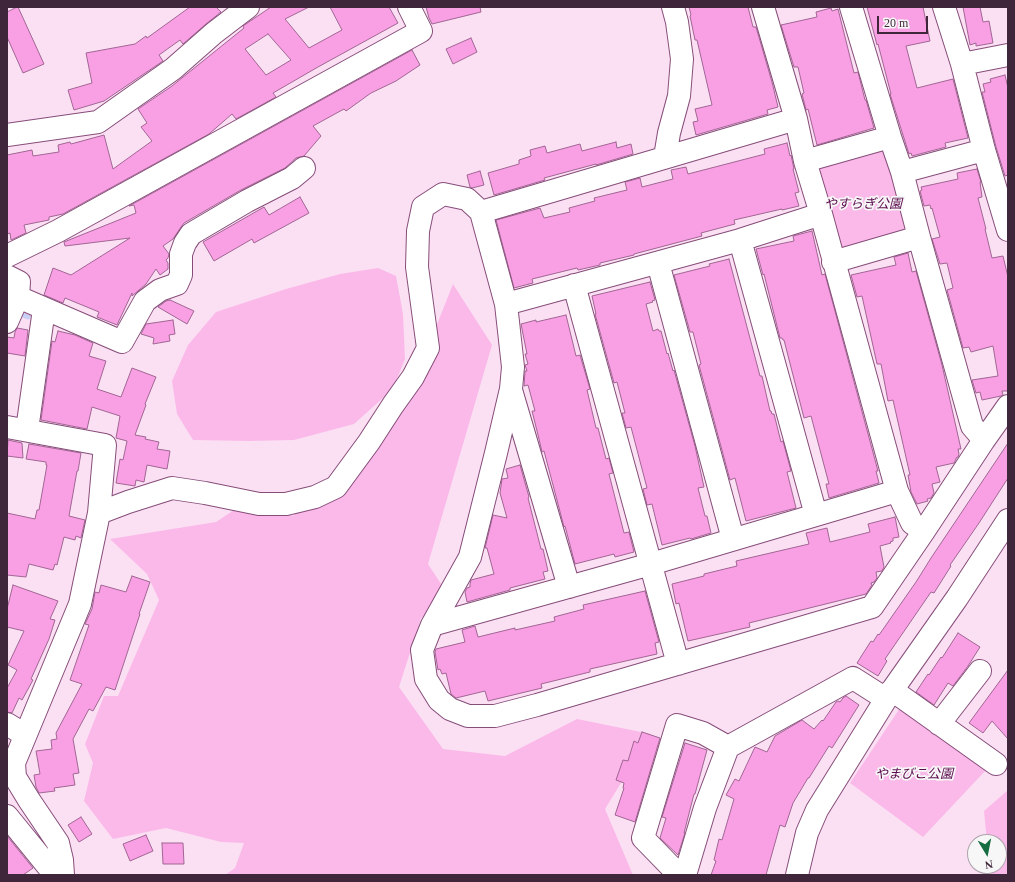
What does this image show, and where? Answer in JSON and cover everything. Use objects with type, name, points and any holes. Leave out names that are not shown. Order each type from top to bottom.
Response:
[{"type":"street","points":[[7,135],[98,122],[173,69],[214,33],[248,7]]},
{"type":"street","points":[[7,256],[58,231],[421,31],[409,7]]},
{"type":"street","points":[[665,157],[669,132],[679,96],[682,59],[677,22],[673,7]]},
{"type":"street","points":[[763,7],[796,119],[805,161],[897,491],[912,524],[924,531]]},
{"type":"street","points":[[851,7],[902,172],[972,426],[984,440]]},
{"type":"street","points":[[944,7],[962,64],[984,150],[1008,230]]},
{"type":"street","points":[[962,64],[1008,55]]},
{"type":"street","points":[[481,212],[796,119]]},
{"type":"street","points":[[805,161],[890,137]]},
{"type":"street","points":[[902,172],[984,150]]},
{"type":"street","points":[[18,297],[122,342],[145,301],[160,290],[177,284],[181,275],[181,254],[185,243],[191,234],[247,201],[292,178],[304,168]]},
{"type":"street","points":[[99,513],[172,488],[259,504],[286,504],[315,497],[336,487],[369,442],[413,377],[428,348],[417,267],[418,231],[423,207],[443,194],[467,199],[481,212],[506,304],[513,367],[511,389],[470,556],[432,624],[422,650],[426,679],[439,700],[450,709],[468,716],[495,716],[537,705],[872,607],[1008,406]]},
{"type":"street","points":[[506,304],[740,240],[821,214]]},
{"type":"street","points":[[833,262],[919,237]]},
{"type":"street","points":[[740,240],[816,515]]},
{"type":"street","points":[[658,263],[733,539]]},
{"type":"street","points":[[7,276],[19,282],[18,297],[7,322]]},
{"type":"street","points":[[574,285],[678,664]]},
{"type":"street","points":[[44,309],[17,428],[106,445],[99,513],[80,604],[16,730],[14,763],[15,777],[58,843],[62,860],[63,875]]},
{"type":"street","points":[[511,389],[569,587]]},
{"type":"street","points":[[432,624],[651,564],[897,491]]},
{"type":"street","points":[[797,875],[807,833],[817,810],[889,695],[957,598],[1008,520]]},
{"type":"street","points":[[939,724],[980,671]]},
{"type":"street","points":[[685,875],[705,808],[728,748],[853,678],[889,695],[939,724],[996,764]]},
{"type":"street","points":[[679,875],[643,838],[677,725],[703,733],[728,748]]},
{"type":"street","points":[[7,816],[54,875]]},
{"type":"green space","name":"やすらぎ公園","points":[[884,148],[907,232],[841,250],[818,169]]},
{"type":"green space","points":[[378,268],[396,276],[403,314],[405,359],[393,389],[354,424],[294,440],[193,440],[177,414],[172,381],[188,345],[216,312],[286,289],[340,274]]},
{"type":"green space","points":[[453,284],[492,345],[428,564],[449,596],[421,618],[399,687],[443,749],[505,756],[577,719],[651,734],[605,809],[633,875],[225,875],[235,868],[244,843],[221,842],[166,828],[113,839],[84,801],[93,763],[85,744],[104,696],[118,696],[159,600],[147,574],[110,539],[216,522],[246,502],[293,516],[413,385]]},
{"type":"green space","name":"やまびこ公園","points":[[902,705],[987,769],[923,837],[850,783]]},
{"type":"green space","points":[[1008,790],[1008,875],[990,875],[1007,874],[1007,834],[986,834],[984,811]]},
{"type":"building","points":[[17,7],[44,64],[23,73],[7,37],[7,12]]},
{"type":"building","points":[[190,7],[216,7],[221,12],[183,44],[180,40],[159,55],[163,61],[104,101],[74,110],[68,90],[92,83],[86,53],[135,44],[146,36],[147,38]]},
{"type":"building","points":[[271,7],[309,7],[285,19],[309,48],[342,30],[330,7],[389,7],[398,23],[273,93],[276,97],[236,119],[232,114],[209,134],[63,214],[49,217],[49,220],[24,225],[26,233],[11,240],[10,233],[7,234],[7,155],[32,150],[33,156],[59,152],[58,145],[70,142],[71,144],[104,135],[113,169],[152,141],[141,127],[147,123],[138,109],[172,86],[244,28],[243,26]],"holes":[[[268,34],[291,60],[266,75],[245,49]]]},
{"type":"building","points":[[426,7],[480,7],[481,12],[432,24]]},
{"type":"building","points":[[689,7],[748,7],[753,27],[756,27],[778,107],[767,110],[768,114],[696,135],[693,122],[698,121],[695,109],[712,105],[697,40],[695,40]]},
{"type":"building","points":[[867,7],[923,7],[930,41],[906,46],[917,88],[953,79],[968,138],[945,143],[946,147],[912,156],[911,153],[909,154],[890,94]]},
{"type":"building","points":[[963,7],[980,7],[983,22],[989,21],[993,43],[976,46],[976,43],[970,45]]},
{"type":"building","points":[[831,8],[832,11],[838,9],[854,73],[858,72],[874,128],[817,145],[808,109],[806,110],[802,94],[804,93],[798,67],[794,67],[781,25],[817,17],[816,12]]},
{"type":"building","points":[[471,38],[477,52],[453,64],[446,49]]},
{"type":"building","points":[[412,50],[420,65],[396,81],[371,93],[346,111],[344,109],[313,126],[321,136],[304,156],[296,158],[285,168],[241,190],[184,223],[173,239],[163,246],[169,254],[166,260],[168,263],[168,269],[160,275],[156,269],[146,284],[132,296],[132,293],[117,325],[97,317],[99,312],[65,298],[63,303],[44,295],[53,268],[71,275],[130,238],[65,246],[64,242],[136,213],[134,205],[129,206]]},
{"type":"building","points":[[1005,75],[1008,88],[1008,175],[1005,176],[982,92],[985,92],[983,84],[991,82],[990,79]]},
{"type":"building","points":[[616,142],[617,148],[631,144],[633,154],[544,178],[545,180],[494,195],[488,173],[519,164],[519,160],[531,156],[530,150],[545,146],[547,153],[580,144],[582,151]]},
{"type":"building","points":[[787,143],[799,192],[795,193],[799,206],[734,220],[735,224],[701,233],[702,236],[600,263],[600,265],[578,270],[577,268],[532,279],[533,283],[514,288],[496,220],[540,208],[544,218],[570,212],[569,208],[595,201],[594,198],[627,190],[625,182],[640,178],[642,187],[673,179],[671,170],[686,167],[688,174],[765,154],[764,149]]},
{"type":"building","points":[[977,169],[981,182],[982,197],[978,198],[992,258],[1003,256],[1008,277],[1008,391],[1002,391],[1003,395],[1001,396],[982,400],[980,392],[976,393],[972,380],[998,376],[993,346],[971,352],[969,347],[963,348],[947,290],[953,288],[947,263],[940,264],[932,239],[940,237],[932,208],[931,209],[930,205],[924,206],[920,191],[922,190],[921,187],[958,179],[957,173]]},
{"type":"building","points":[[480,171],[484,185],[472,188],[470,187],[467,175]]},
{"type":"building","points":[[300,197],[309,213],[254,243],[252,239],[214,261],[203,242],[264,207],[269,215]]},
{"type":"building","points":[[812,231],[822,275],[825,274],[878,471],[876,471],[879,483],[829,498],[826,484],[829,484],[811,416],[804,418],[784,340],[780,338],[764,274],[763,275],[756,249],[794,241],[793,236]]},
{"type":"building","points":[[908,253],[912,272],[916,271],[942,365],[961,449],[958,449],[959,454],[954,463],[936,467],[940,482],[932,484],[934,493],[931,498],[927,499],[928,501],[917,504],[911,492],[908,475],[910,475],[893,400],[888,401],[881,364],[877,364],[862,296],[857,297],[851,275],[896,265],[894,257]]},
{"type":"building","points":[[729,259],[760,376],[762,376],[770,411],[774,414],[781,442],[783,441],[791,471],[787,472],[796,508],[746,521],[735,478],[730,480],[699,365],[701,364],[693,332],[690,332],[674,275],[710,266],[709,264]]},
{"type":"building","points":[[650,282],[655,300],[646,304],[653,331],[658,329],[661,331],[667,354],[668,353],[673,371],[674,370],[695,446],[704,487],[698,488],[711,533],[662,545],[652,504],[647,505],[643,489],[647,488],[631,427],[626,428],[622,413],[625,413],[617,382],[614,383],[595,314],[592,296]]},
{"type":"building","points":[[170,300],[194,311],[187,324],[158,307]]},
{"type":"building","points":[[566,315],[576,356],[580,355],[590,389],[587,390],[596,428],[598,428],[606,459],[609,458],[613,473],[609,474],[624,533],[629,532],[634,552],[615,557],[614,554],[575,564],[544,451],[542,452],[532,411],[535,411],[528,385],[524,386],[525,371],[527,371],[525,365],[528,364],[525,354],[527,354],[521,324]]},
{"type":"building","points":[[173,320],[175,334],[169,335],[170,341],[153,344],[154,338],[141,334],[146,324]]},
{"type":"building","points":[[17,328],[28,330],[25,356],[7,353],[7,337],[14,338]]},
{"type":"building","points":[[58,331],[75,335],[93,343],[89,356],[106,361],[97,389],[121,397],[132,368],[156,377],[135,435],[159,442],[157,449],[170,451],[167,469],[147,465],[144,482],[136,480],[135,486],[116,483],[120,459],[123,460],[127,441],[116,438],[120,416],[92,407],[87,429],[41,420],[52,341],[55,342]]},
{"type":"building","points":[[8,440],[22,443],[23,458],[7,456]]},
{"type":"building","points":[[1008,443],[1008,478],[950,565],[951,566],[934,593],[931,592],[885,659],[887,661],[878,676],[857,663],[871,641],[873,642],[878,634],[879,635],[916,582]]},
{"type":"building","points":[[29,444],[81,453],[69,516],[85,520],[81,538],[76,536],[75,540],[64,537],[57,565],[55,564],[53,570],[29,564],[26,577],[7,575],[7,513],[35,519],[37,510],[39,510],[47,465],[46,462],[26,459]]},
{"type":"building","points":[[520,465],[548,571],[543,572],[545,579],[510,588],[510,590],[467,602],[465,592],[467,588],[470,587],[471,580],[494,574],[487,548],[485,548],[493,515],[507,518],[500,493],[502,479],[508,478],[506,469]]},
{"type":"building","points":[[895,517],[899,537],[893,538],[893,541],[890,542],[891,543],[880,546],[884,567],[882,571],[876,572],[877,578],[871,583],[872,585],[866,594],[749,623],[750,627],[688,641],[679,603],[676,604],[672,584],[737,566],[736,561],[809,544],[806,533],[827,528],[830,542],[870,532],[868,524]]},
{"type":"building","points":[[132,576],[150,582],[115,690],[106,687],[93,711],[89,709],[73,739],[79,773],[73,774],[75,785],[54,788],[55,791],[39,793],[36,787],[34,775],[40,774],[36,751],[52,749],[51,740],[57,739],[56,733],[82,684],[70,680],[89,625],[85,624],[92,609],[95,592],[99,593],[101,585],[126,592]]},
{"type":"building","points":[[13,585],[58,601],[50,619],[55,620],[49,639],[31,679],[33,680],[22,700],[19,698],[12,713],[7,712],[7,688],[17,670],[8,665],[24,631],[7,627],[7,609]]},
{"type":"building","points":[[645,591],[659,642],[655,643],[657,654],[590,669],[590,672],[541,684],[542,688],[488,701],[485,691],[456,698],[451,694],[446,673],[442,674],[440,669],[438,670],[435,652],[436,649],[465,642],[462,630],[475,626],[478,637],[515,628],[515,630],[555,621],[554,617],[584,609],[583,605]]},
{"type":"building","points":[[958,633],[980,647],[953,686],[948,683],[934,705],[916,692],[941,657],[942,658]]},
{"type":"building","points":[[1008,670],[1008,739],[992,721],[983,733],[969,723]]},
{"type":"building","points":[[846,696],[859,705],[832,748],[829,746],[808,778],[793,803],[785,827],[780,825],[766,875],[711,875],[716,861],[714,860],[719,839],[722,840],[734,799],[726,795],[735,779],[739,781],[755,747],[767,752],[775,736],[802,720],[814,729],[822,720],[823,721],[836,702],[840,702]]},
{"type":"building","points":[[642,732],[660,738],[635,822],[615,815],[624,788],[624,783],[616,780],[623,760],[628,761],[634,741],[638,743]]},
{"type":"building","points":[[685,743],[707,750],[678,855],[660,838],[666,818],[662,817]]},
{"type":"building","points":[[81,817],[92,834],[79,842],[68,825]]},
{"type":"building","points":[[146,835],[153,851],[130,861],[123,844]]},
{"type":"building","points":[[7,836],[33,868],[23,875],[7,875]]},
{"type":"building","points":[[162,843],[183,843],[184,864],[163,864]]},
{"type":"waterway","points":[[17,313],[28,317]]}]
